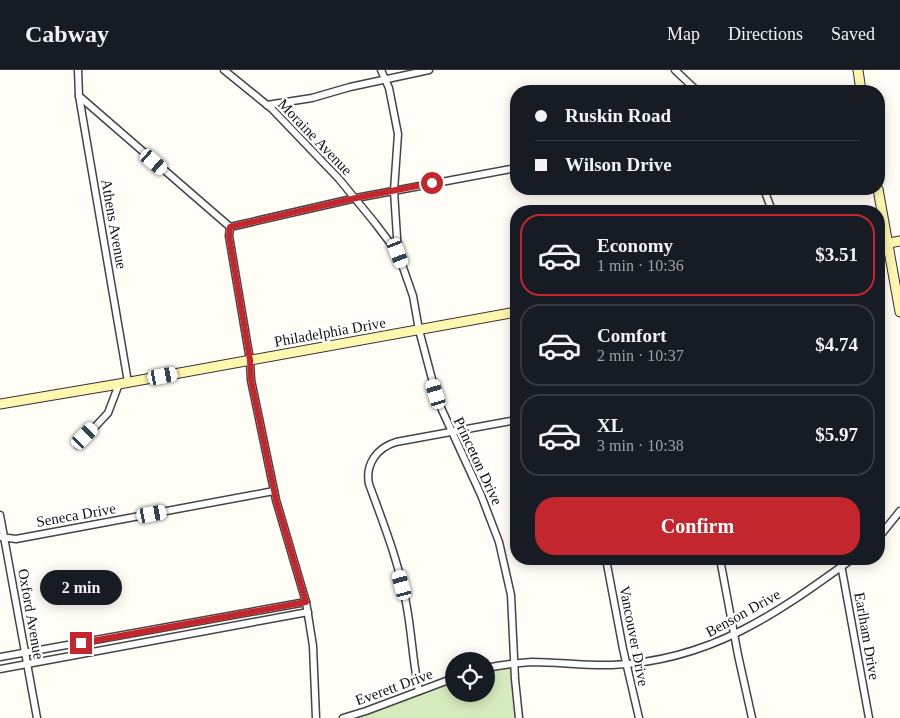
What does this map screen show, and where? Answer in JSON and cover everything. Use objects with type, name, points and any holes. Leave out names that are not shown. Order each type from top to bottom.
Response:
[{"type":"main road","points":[[858,70],[861,85]]},
{"type":"main road","points":[[885,244],[900,241]]},
{"type":"main road","points":[[885,252],[900,312]]},
{"type":"main road","name":"Philadelphia Drive","points":[[0,404],[510,313]]},
{"type":"street","name":"Athens Avenue","points":[[78,70],[79,96],[123,383]]},
{"type":"street","name":"Moraine Avenue","points":[[224,70],[267,105],[356,198],[398,253]]},
{"type":"street","name":"Princeton Drive","points":[[381,70],[393,107],[398,134],[394,191],[398,253],[413,296],[418,330],[436,394],[482,495],[500,542],[511,595],[519,718]]},
{"type":"street","points":[[267,105],[312,98],[429,70]]},
{"type":"street","points":[[675,70],[690,85]]},
{"type":"street","points":[[79,96],[230,227]]},
{"type":"street","points":[[230,227],[356,198],[510,169]]},
{"type":"street","points":[[230,227],[229,236],[250,360],[251,380],[274,491],[308,612],[313,646],[316,718]]},
{"type":"street","points":[[78,445],[108,413],[123,383]]},
{"type":"street","points":[[419,691],[402,585],[394,553],[369,484],[368,474],[375,455],[389,445],[510,421]]},
{"type":"street","name":"Seneca Drive","points":[[2,537],[16,539],[274,491]]},
{"type":"street","points":[[885,530],[900,511]]},
{"type":"street","name":"Oxford Avenue","points":[[0,515],[2,537],[37,718]]},
{"type":"street","name":"Vancouver Drive","points":[[607,565],[639,718]]},
{"type":"street","points":[[721,565],[752,718]]},
{"type":"street","name":"Benson Drive","points":[[515,664],[533,662],[593,665],[627,664],[682,655],[734,635],[767,617],[842,566]]},
{"type":"street","name":"Earlham Drive","points":[[842,566],[868,718]]},
{"type":"street","points":[[0,657],[306,602]]},
{"type":"street","points":[[0,669],[308,612]]},
{"type":"street","points":[[495,667],[515,664]]},
{"type":"street","name":"Everett Drive","points":[[343,718],[445,681]]},
{"type":"green space","points":[[515,664],[524,718],[343,718],[445,686],[445,702],[495,702],[495,670]]},
{"type":"route","points":[[81,643],[306,602],[274,491],[251,380],[250,360],[229,236],[230,227],[356,198],[432,183]]}]
